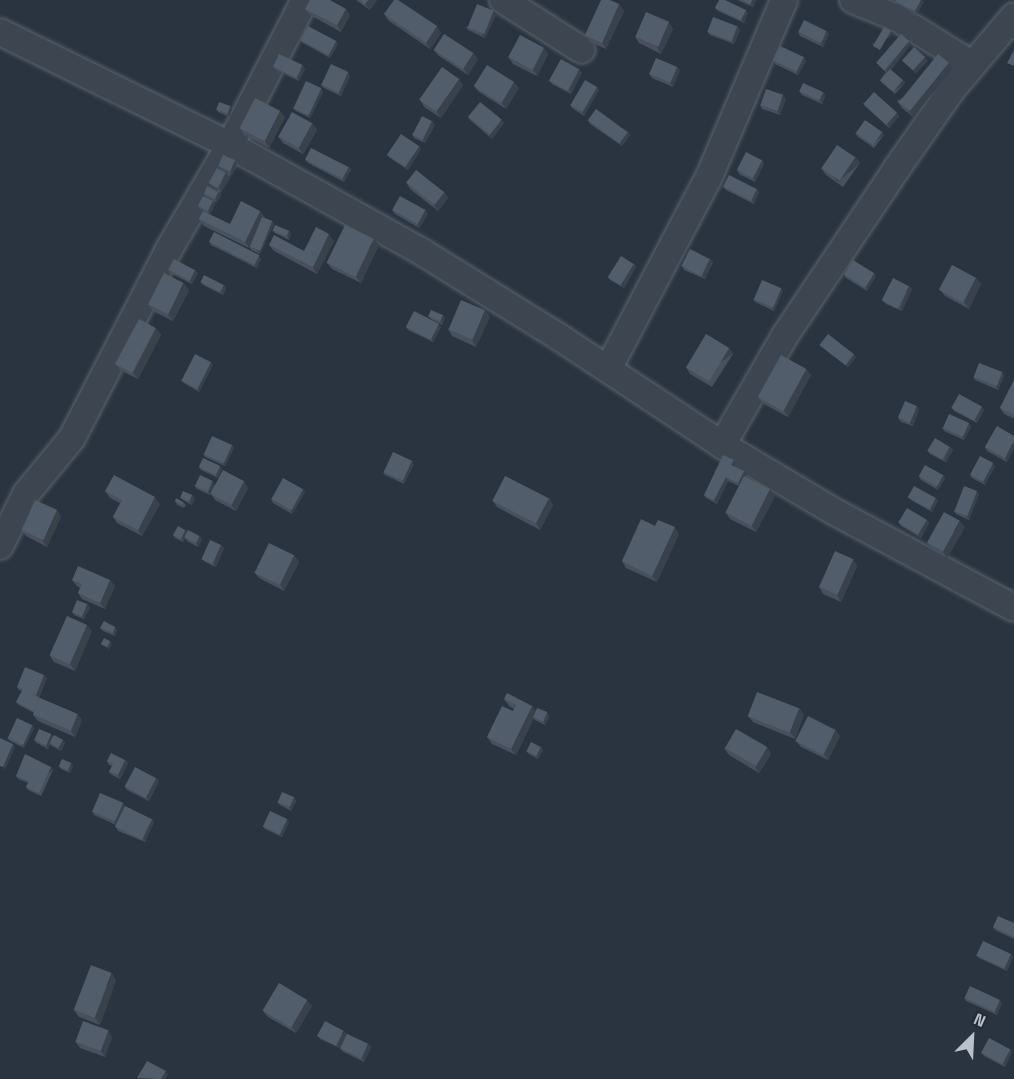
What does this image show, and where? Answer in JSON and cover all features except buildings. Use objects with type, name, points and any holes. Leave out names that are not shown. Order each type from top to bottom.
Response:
[{"type":"street","points":[[0,546],[26,494],[72,438],[169,249],[230,145],[305,0]]},
{"type":"street","points":[[503,0],[582,50]]},
{"type":"street","points":[[608,369],[709,177],[784,0]]},
{"type":"street","points":[[853,0],[897,18],[973,65]]},
{"type":"street","points":[[722,445],[790,327],[897,168],[973,65],[1014,16]]},
{"type":"street","points":[[0,32],[230,145],[422,252],[608,369],[722,445],[873,534],[1014,608]]}]
